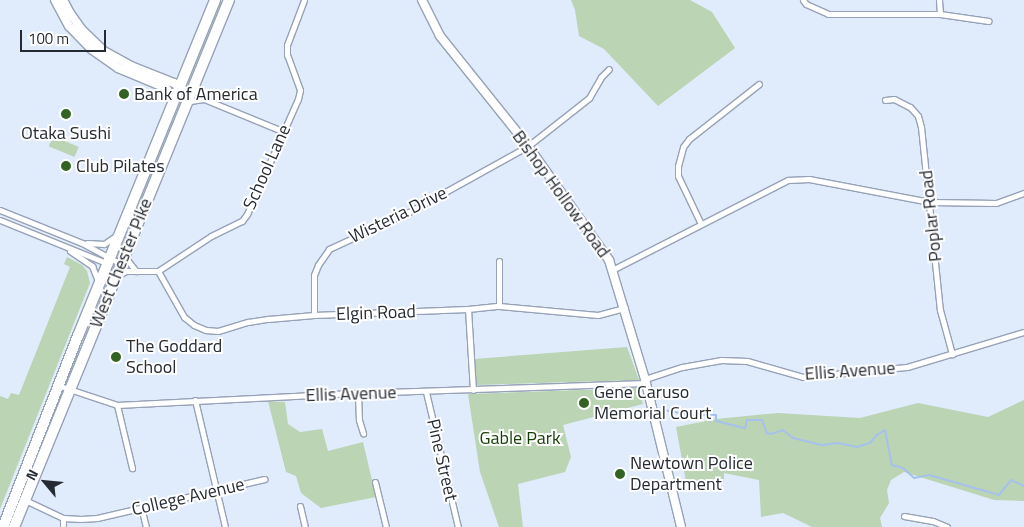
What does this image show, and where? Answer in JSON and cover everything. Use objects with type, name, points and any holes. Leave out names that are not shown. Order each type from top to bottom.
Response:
[{"type":"highway","name":"West Chester Pike","points":[[14,527],[97,290],[215,0]]},
{"type":"highway","name":"West Chester Pike","points":[[3,527],[64,387],[116,277],[229,0]]},
{"type":"street","points":[[55,0],[70,26],[91,49],[118,68],[166,88],[172,97],[173,103]]},
{"type":"street","points":[[64,0],[70,13],[82,30],[104,50],[127,64],[179,87],[188,99],[204,99]]},
{"type":"street","name":"School Lane","points":[[158,271],[211,236],[242,221],[247,214],[282,131],[298,99],[300,90],[287,55],[287,44],[304,0]]},
{"type":"street","name":"Bishop Hollow Road","points":[[422,0],[429,17],[446,44],[528,146],[609,260],[646,381],[681,527]]},
{"type":"street","points":[[803,0],[806,4],[828,14],[940,14],[988,21]]},
{"type":"street","points":[[939,0],[940,14]]},
{"type":"street","name":"Wisteria Drive","points":[[314,315],[314,275],[318,265],[329,250],[409,212],[528,146],[589,98],[601,77],[609,69]]},
{"type":"street","points":[[195,83],[198,93],[204,99],[282,131]]},
{"type":"street","points":[[701,224],[678,176],[678,166],[683,147],[689,139],[758,84]]},
{"type":"street","name":"Poplar Road","points":[[885,100],[894,99],[910,107],[918,116],[922,127],[940,310],[952,354]]},
{"type":"street","points":[[612,270],[783,182],[799,178],[930,202],[996,203],[1024,193]]},
{"type":"street","points":[[0,210],[82,243],[109,260]]},
{"type":"street","points":[[0,220],[54,242],[109,260],[123,260],[136,271]]},
{"type":"street","points":[[82,243],[100,245],[108,243],[118,234],[124,224]]},
{"type":"street","points":[[54,242],[92,266],[98,279],[97,290]]},
{"type":"street","points":[[499,261],[499,306]]},
{"type":"street","points":[[116,277],[122,272],[158,271]]},
{"type":"street","name":"Elgin Road","points":[[158,271],[184,317],[194,325],[206,330],[218,331],[248,322],[314,315],[499,306],[598,315],[625,308]]},
{"type":"street","points":[[468,309],[473,390]]},
{"type":"street","name":"Ellis Avenue","points":[[64,387],[117,405],[646,381],[682,367],[721,360],[747,361],[788,374],[819,377],[906,367],[1024,332]]},
{"type":"street","name":"Pine Street","points":[[426,392],[458,527]]},
{"type":"street","points":[[358,393],[359,420],[363,433]]},
{"type":"street","points":[[195,400],[226,527]]},
{"type":"street","points":[[117,405],[132,468]]},
{"type":"street","name":"College Avenue","points":[[25,500],[63,518],[97,518],[265,479]]},
{"type":"street","points":[[375,482],[386,527]]},
{"type":"street","points":[[300,506],[305,527]]},
{"type":"street","points":[[141,507],[146,527]]},
{"type":"street","points":[[904,516],[933,521],[947,527]]},
{"type":"street","points":[[63,518],[63,527]]},
{"type":"green space","points":[[571,0],[690,0],[712,12],[735,48],[658,106],[604,49],[579,36],[575,10]]},
{"type":"green space","points":[[53,136],[79,147],[74,157],[49,146]]},
{"type":"green space","points":[[67,257],[82,265],[87,271],[90,283],[0,509],[0,396],[8,399],[11,393],[19,395],[70,267],[64,264]]},
{"type":"green space","points":[[627,347],[639,380],[476,385],[474,359]]},
{"type":"green space","name":"Gable Park","points":[[639,388],[643,404],[563,425],[571,457],[565,472],[518,484],[523,527],[499,527],[480,472],[468,394]]},
{"type":"green space","points":[[1024,400],[1024,501],[994,500],[904,472],[891,480],[887,490],[889,503],[880,518],[882,527],[812,527],[783,513],[761,517],[759,480],[724,473],[724,484],[687,487],[676,427],[716,419],[778,413],[860,418],[918,403],[988,417]]},
{"type":"green space","points":[[268,401],[285,402],[288,424],[300,432],[322,429],[328,451],[363,442],[376,497],[321,508],[301,493],[296,476],[286,472]]},
{"type":"waterway","points":[[664,410],[689,415],[716,415],[716,421],[745,428],[747,420],[762,420],[767,433],[771,434],[783,430],[793,438],[822,445],[837,443],[857,447],[870,443],[885,430],[892,465],[903,468],[914,478],[929,475],[999,495],[1011,480],[1024,486]]},
{"type":"place","name":"Bank of America","points":[[124,94]]},
{"type":"place","name":"Otaka Sushi","points":[[66,114]]},
{"type":"place","name":"Club Pilates","points":[[66,166]]},
{"type":"place","name":"The Goddard School","points":[[116,357]]},
{"type":"place","name":"Gene Caruso Memorial Court","points":[[584,403]]},
{"type":"place","name":"Newtown Police Department","points":[[620,474]]}]
